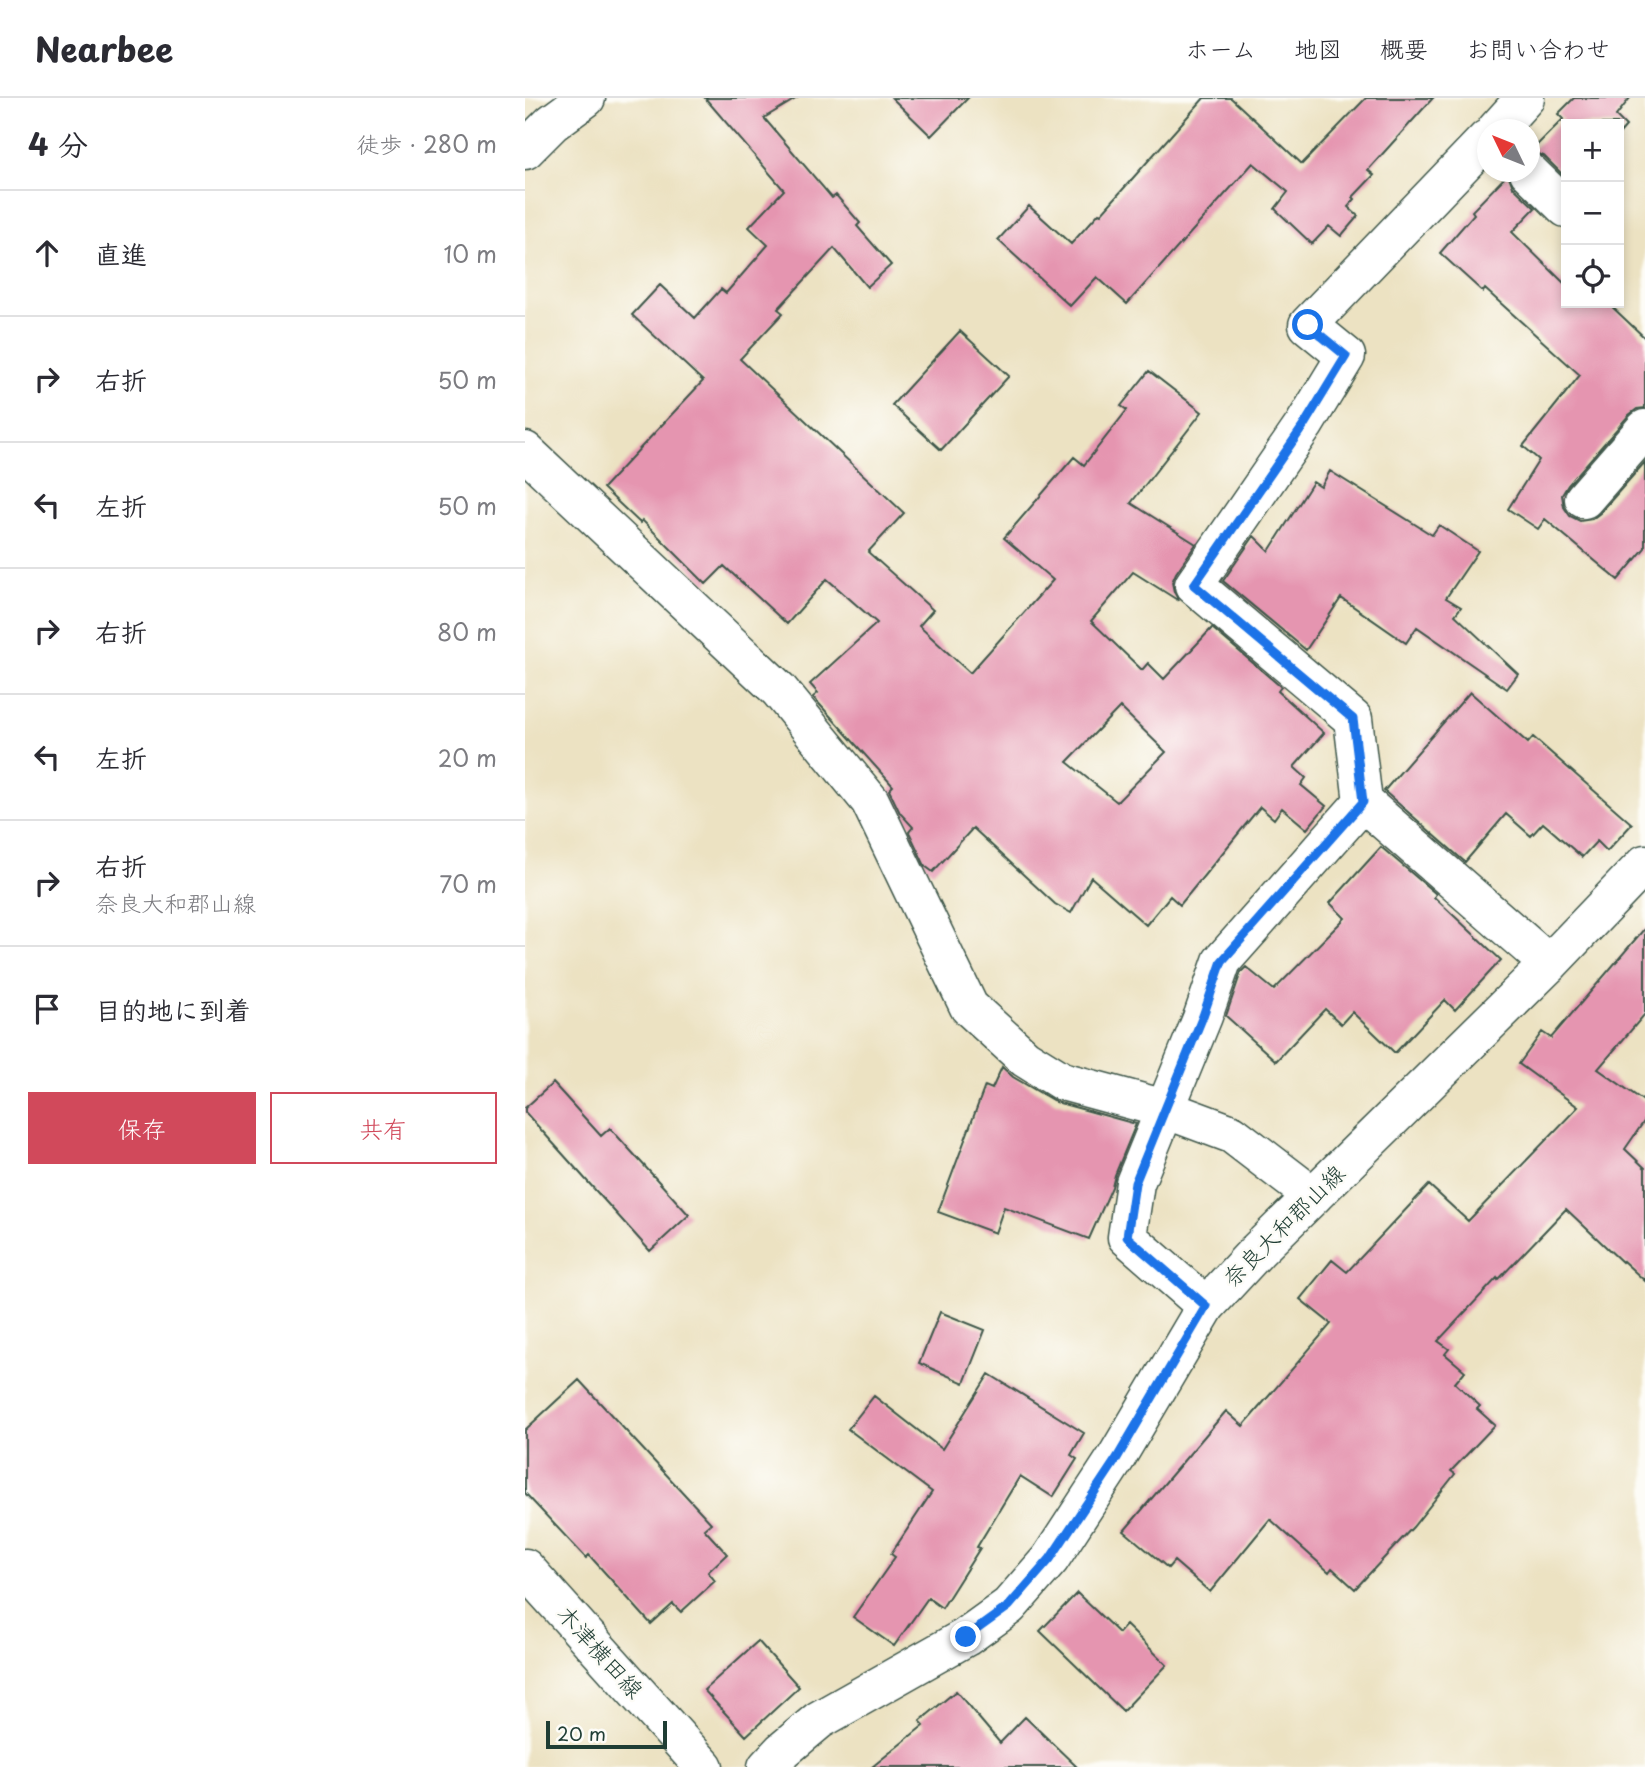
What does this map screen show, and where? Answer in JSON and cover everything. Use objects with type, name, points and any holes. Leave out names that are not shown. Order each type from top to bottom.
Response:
[{"type":"street","points":[[525,150],[552,123],[586,98]]},
{"type":"street","points":[[1506,119],[1525,98]]},
{"type":"street","points":[[1477,149],[1308,325],[1346,356],[1304,425],[1194,585],[1353,719],[1363,802],[1549,964]]},
{"type":"street","points":[[1539,182],[1561,203]]},
{"type":"street","points":[[1584,499],[1645,429]]},
{"type":"street","points":[[525,451],[779,691],[870,801],[969,1007],[1025,1058],[1062,1081],[1165,1109],[1232,1134],[1313,1196]]},
{"type":"street","points":[[1206,1306],[1127,1237],[1135,1183],[1222,961],[1363,802]]},
{"type":"street","name":"奈良大和郡山線","points":[[767,1767],[819,1720],[966,1637],[1009,1606],[1050,1559],[1117,1458],[1206,1306],[1313,1196],[1549,964],[1645,864]]},
{"type":"street","name":"木津横田線","points":[[525,1568],[704,1767]]},
{"type":"building","points":[[705,98],[797,98],[764,118],[832,198],[836,195],[860,223],[857,226],[891,265],[867,287],[834,248],[778,309],[783,313],[740,359],[904,513],[868,552],[933,610],[919,626],[970,673],[1053,580],[1004,538],[1074,457],[1084,465],[1127,410],[1121,406],[1149,371],[1202,412],[1131,503],[1196,544],[1172,582],[1179,601],[1133,572],[1091,621],[1142,670],[1148,663],[1164,679],[1212,628],[1281,687],[1278,691],[1324,733],[1294,767],[1306,778],[1301,785],[1326,806],[1307,829],[1282,808],[1274,819],[1260,807],[1180,905],[1170,896],[1146,925],[1091,877],[1071,913],[1055,904],[973,828],[933,872],[925,866],[909,832],[913,827],[900,813],[889,790],[893,786],[813,697],[818,693],[810,684],[877,623],[827,579],[787,624],[724,566],[706,584],[642,520],[640,523],[603,488],[703,381],[632,315],[660,285],[695,318],[721,289],[726,293],[768,245],[749,227],[784,190]],"holes":[[[1120,707],[1166,752],[1117,802],[1067,762]]]},
{"type":"building","points":[[892,98],[968,98],[931,136]]},
{"type":"building","points":[[1204,98],[1231,98],[1302,164],[1366,98],[1433,98],[1368,170],[1374,175],[1353,197],[1355,199],[1348,207],[1358,216],[1341,236],[1329,226],[1312,244],[1275,209],[1288,192],[1253,163],[1127,304],[1097,277],[1070,306],[998,240],[1029,206],[1071,244]]},
{"type":"building","points":[[1574,98],[1630,98],[1616,116],[1619,119],[1563,119],[1558,114]]},
{"type":"building","points":[[1561,121],[1561,173],[1540,154],[1540,142]]},
{"type":"building","points":[[1500,182],[1511,182],[1535,208],[1512,232],[1561,280],[1561,308],[1613,308],[1645,338],[1645,408],[1637,409],[1629,415],[1562,495],[1564,507],[1570,516],[1580,521],[1592,519],[1645,462],[1645,548],[1618,580],[1545,519],[1538,529],[1508,509],[1539,460],[1523,446],[1580,375],[1485,289],[1483,292],[1440,253],[1474,214],[1472,211]]},
{"type":"building","points":[[960,331],[1009,376],[941,450],[892,405]]},
{"type":"building","points":[[1330,471],[1432,535],[1439,525],[1478,551],[1446,598],[1461,607],[1455,615],[1518,674],[1507,689],[1417,627],[1406,643],[1341,598],[1306,650],[1223,581],[1254,536],[1269,551],[1313,482],[1321,487]]},
{"type":"building","points":[[1470,692],[1528,743],[1533,737],[1632,824],[1607,851],[1597,841],[1582,857],[1543,823],[1531,836],[1506,814],[1465,862],[1384,791]]},
{"type":"building","points":[[1381,847],[1436,894],[1434,897],[1501,960],[1455,1010],[1445,1000],[1395,1053],[1352,1012],[1341,1024],[1325,1009],[1276,1061],[1226,1016],[1241,972],[1246,967],[1274,990],[1345,918],[1330,903]]},
{"type":"building","points":[[1645,928],[1645,1014],[1598,1069],[1645,1102],[1645,1120],[1625,1149],[1645,1168],[1645,1281],[1566,1209],[1498,1280],[1497,1278],[1438,1341],[1449,1349],[1445,1354],[1465,1371],[1455,1383],[1480,1406],[1477,1409],[1495,1425],[1451,1471],[1455,1474],[1413,1527],[1355,1589],[1332,1568],[1329,1572],[1270,1519],[1210,1592],[1174,1561],[1168,1568],[1124,1531],[1226,1411],[1243,1426],[1331,1324],[1300,1299],[1332,1260],[1347,1272],[1429,1185],[1468,1221],[1578,1107],[1519,1064],[1542,1032],[1551,1038]]},
{"type":"building","points":[[1002,1067],[1013,1077],[1056,1102],[1136,1124],[1089,1239],[1004,1207],[995,1233],[938,1212],[985,1086],[992,1089]]},
{"type":"building","points":[[553,1083],[601,1136],[610,1128],[689,1215],[650,1251],[525,1112],[525,1108]]},
{"type":"building","points":[[940,1312],[985,1330],[964,1383],[919,1363]]},
{"type":"building","points":[[989,1374],[1084,1433],[1071,1455],[1077,1459],[1053,1497],[1020,1476],[977,1547],[980,1548],[942,1608],[928,1598],[894,1646],[853,1617],[895,1557],[891,1554],[932,1492],[848,1429],[874,1396],[942,1449]]},
{"type":"building","points":[[579,1380],[711,1523],[704,1529],[727,1554],[708,1572],[715,1581],[681,1612],[673,1604],[651,1624],[589,1555],[586,1558],[525,1493],[525,1430]]},
{"type":"building","points":[[1077,1593],[1119,1633],[1126,1625],[1167,1665],[1123,1711],[1040,1631]]},
{"type":"building","points":[[758,1641],[799,1687],[746,1736],[704,1690]]},
{"type":"building","points":[[956,1691],[1000,1743],[1025,1717],[1077,1767],[872,1767],[924,1725],[920,1721]]},
{"type":"route","points":[[966,1637],[1009,1606],[1050,1559],[1117,1458],[1206,1306],[1127,1237],[1135,1183],[1203,1016],[1222,961],[1363,802],[1353,719],[1194,585],[1304,425],[1346,356],[1308,325]]}]
